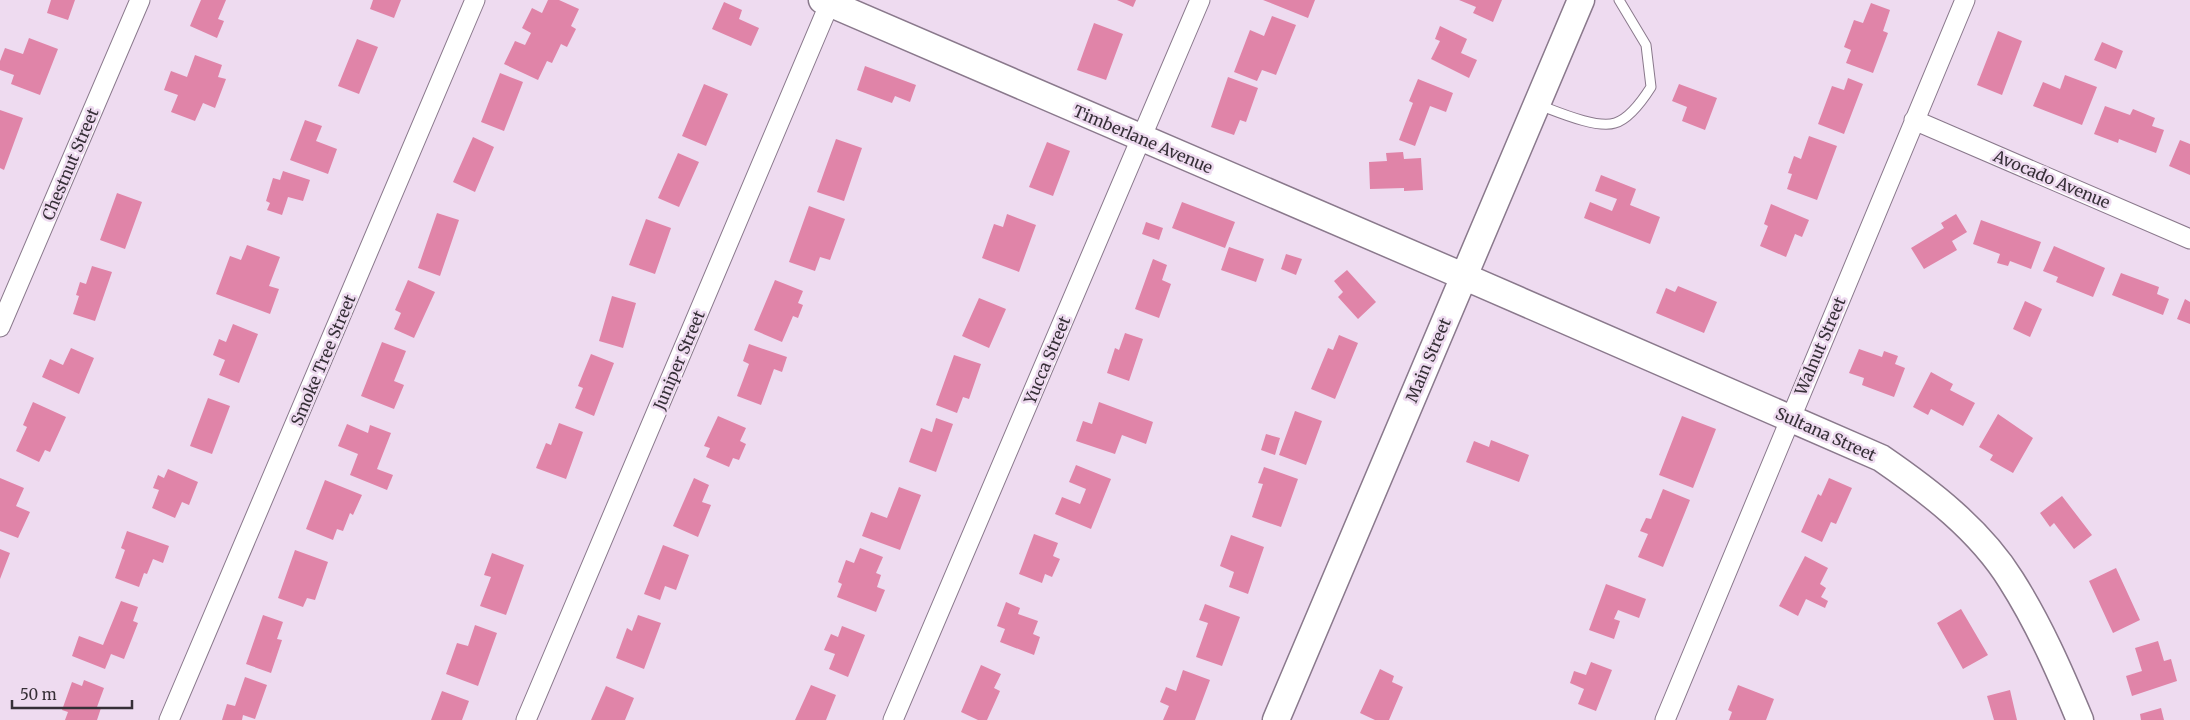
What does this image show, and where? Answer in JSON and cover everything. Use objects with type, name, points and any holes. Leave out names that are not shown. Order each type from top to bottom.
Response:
[{"type":"street","name":"Chestnut Street","points":[[0,327],[140,0]]},
{"type":"street","name":"Smoke Tree Street","points":[[170,720],[475,0]]},
{"type":"street","name":"Yucca Street","points":[[893,720],[1200,0]]},
{"type":"street","name":"Main Street","points":[[1276,720],[1581,0]]},
{"type":"street","name":"Walnut Street","points":[[1665,720],[1965,0]]},
{"type":"street","name":"Timberlane Avenue","points":[[828,1],[1463,276]]},
{"type":"street","name":"Juniper Street","points":[[526,720],[828,1]]},
{"type":"street","name":"Avocado Avenue","points":[[1914,120],[2190,239]]},
{"type":"street","name":"Sultana Street","points":[[1463,276],[1881,458],[1915,481],[1980,540],[2011,579],[2054,658],[2080,720]]},
{"type":"lane","points":[[1536,104],[1591,123],[1616,123],[1640,105],[1651,87],[1646,45],[1619,0]]},
{"type":"building","points":[[51,0],[75,0],[68,20],[47,13]]},
{"type":"building","points":[[201,0],[226,0],[218,19],[224,21],[217,38],[190,26]]},
{"type":"building","points":[[373,0],[401,0],[394,18],[370,9]]},
{"type":"building","points":[[548,0],[559,0],[579,9],[571,26],[576,29],[567,47],[561,44],[552,63],[547,61],[538,80],[504,64],[515,41],[525,45],[531,33],[522,28],[532,8],[542,13]]},
{"type":"building","points":[[1117,0],[1136,0],[1133,7]]},
{"type":"building","points":[[1263,0],[1315,0],[1308,18]]},
{"type":"building","points":[[1459,0],[1502,0],[1493,22],[1473,13],[1476,7]]},
{"type":"building","points":[[724,2],[742,10],[739,19],[759,28],[751,46],[712,29]]},
{"type":"building","points":[[1871,3],[1890,10],[1883,31],[1888,33],[1873,73],[1846,63],[1851,50],[1844,47],[1854,20],[1863,23]]},
{"type":"building","points":[[1272,16],[1296,25],[1276,75],[1262,70],[1257,81],[1234,72],[1250,30],[1264,36]]},
{"type":"building","points":[[1094,23],[1123,34],[1106,80],[1077,70]]},
{"type":"building","points":[[1440,26],[1467,39],[1461,53],[1477,60],[1469,78],[1431,59],[1440,41],[1435,39]]},
{"type":"building","points":[[1998,31],[2022,41],[2002,95],[1977,85]]},
{"type":"building","points":[[29,38],[58,49],[40,95],[11,84],[14,75],[0,70],[0,61],[5,48],[23,54]]},
{"type":"building","points":[[357,39],[378,47],[359,94],[338,86]]},
{"type":"building","points":[[2102,42],[2123,51],[2116,69],[2094,60]]},
{"type":"building","points":[[195,55],[222,65],[218,77],[226,79],[215,108],[203,103],[195,121],[171,112],[178,95],[164,90],[171,71],[187,77]]},
{"type":"building","points":[[865,66],[916,85],[910,102],[895,96],[892,103],[857,90]]},
{"type":"building","points":[[500,73],[523,82],[504,131],[481,122]]},
{"type":"building","points":[[2065,75],[2097,87],[2082,125],[2033,106],[2043,82],[2060,89]]},
{"type":"building","points":[[1228,77],[1258,88],[1246,122],[1240,120],[1234,135],[1211,127]]},
{"type":"building","points":[[1848,78],[1863,84],[1844,134],[1818,124],[1832,86],[1844,90]]},
{"type":"building","points":[[1418,79],[1453,93],[1446,112],[1430,106],[1415,146],[1399,140],[1413,103],[1409,101]]},
{"type":"building","points":[[704,84],[728,94],[706,146],[682,136]]},
{"type":"building","points":[[1679,84],[1717,98],[1705,130],[1682,121],[1687,107],[1672,101]]},
{"type":"building","points":[[2105,106],[2130,115],[2133,109],[2155,118],[2152,126],[2164,130],[2156,153],[2119,139],[2118,143],[2094,134]]},
{"type":"building","points":[[0,110],[23,118],[4,170],[0,168]]},
{"type":"building","points":[[305,120],[322,126],[316,141],[337,149],[328,174],[290,160]]},
{"type":"building","points":[[1809,136],[1837,146],[1817,200],[1787,189],[1792,174],[1788,173],[1794,156],[1801,159]]},
{"type":"building","points":[[473,137],[494,147],[475,192],[453,182]]},
{"type":"building","points":[[836,139],[862,148],[844,201],[817,192]]},
{"type":"building","points":[[2180,140],[2190,144],[2190,175],[2169,166]]},
{"type":"building","points":[[1047,142],[1070,151],[1053,196],[1029,187]]},
{"type":"building","points":[[1403,152],[1404,159],[1421,158],[1423,190],[1404,191],[1404,188],[1370,189],[1369,162],[1387,161],[1386,153]]},
{"type":"building","points":[[678,153],[699,162],[679,207],[658,198]]},
{"type":"building","points":[[283,171],[310,180],[303,201],[288,197],[282,215],[267,210],[270,203],[266,201],[273,178],[280,180]]},
{"type":"building","points":[[1601,175],[1636,189],[1630,205],[1660,217],[1650,244],[1584,218],[1590,202],[1612,211],[1617,199],[1595,191]]},
{"type":"building","points":[[117,193],[142,202],[125,249],[100,240]]},
{"type":"building","points":[[1182,202],[1235,222],[1225,248],[1172,228]]},
{"type":"building","points":[[1771,204],[1809,220],[1802,237],[1795,234],[1786,257],[1760,246],[1768,226],[1764,224]]},
{"type":"building","points":[[809,206],[845,219],[830,260],[820,257],[815,271],[789,262]]},
{"type":"building","points":[[437,213],[459,220],[440,276],[418,268]]},
{"type":"building","points":[[1007,214],[1036,225],[1019,272],[982,258],[994,224],[1003,227]]},
{"type":"building","points":[[1956,214],[1967,232],[1952,241],[1957,250],[1924,269],[1911,248],[1944,228],[1941,223]]},
{"type":"building","points":[[646,219],[671,228],[655,274],[629,265]]},
{"type":"building","points":[[1981,220],[2041,242],[2031,269],[2010,261],[2008,266],[1997,263],[2000,254],[1973,244]]},
{"type":"building","points":[[1146,222],[1163,228],[1159,240],[1142,234]]},
{"type":"building","points":[[247,245],[280,257],[269,286],[279,289],[270,314],[216,294],[230,256],[241,260]]},
{"type":"building","points":[[2054,246],[2105,268],[2093,297],[2056,282],[2058,277],[2043,271]]},
{"type":"building","points":[[1229,247],[1264,259],[1256,282],[1221,270]]},
{"type":"building","points":[[1286,254],[1302,259],[1296,275],[1281,269]]},
{"type":"building","points":[[1153,259],[1167,265],[1162,280],[1171,284],[1159,318],[1135,309]]},
{"type":"building","points":[[92,266],[112,272],[95,321],[73,314],[79,296],[76,295],[80,282],[86,284]]},
{"type":"building","points":[[1347,270],[1376,302],[1358,319],[1338,297],[1343,292],[1334,281]]},
{"type":"building","points":[[2121,273],[2159,287],[2157,294],[2169,299],[2163,315],[2112,295]]},
{"type":"building","points":[[408,280],[435,292],[414,338],[394,329],[401,313],[395,310]]},
{"type":"building","points":[[775,280],[803,291],[798,303],[803,305],[798,318],[793,316],[782,342],[754,330]]},
{"type":"building","points":[[1678,286],[1717,302],[1704,333],[1656,313],[1666,288],[1675,292]]},
{"type":"building","points":[[612,296],[636,303],[623,348],[599,341]]},
{"type":"building","points":[[979,298],[1006,309],[989,348],[962,336]]},
{"type":"building","points":[[2185,299],[2190,302],[2190,324],[2177,319]]},
{"type":"building","points":[[2025,301],[2042,309],[2030,337],[2013,329]]},
{"type":"building","points":[[233,324],[258,334],[239,383],[219,375],[225,360],[213,355],[219,339],[226,342]]},
{"type":"building","points":[[1125,333],[1143,339],[1129,381],[1107,373],[1115,348],[1119,350]]},
{"type":"building","points":[[1339,335],[1358,343],[1335,399],[1311,389],[1328,348],[1333,350]]},
{"type":"building","points":[[382,342],[406,351],[394,381],[404,385],[394,409],[361,396]]},
{"type":"building","points":[[749,344],[787,357],[782,372],[774,369],[761,405],[737,396],[749,364],[743,361]]},
{"type":"building","points":[[71,348],[94,358],[79,394],[42,377],[50,359],[63,365]]},
{"type":"building","points":[[1859,349],[1882,357],[1884,351],[1898,356],[1895,364],[1905,368],[1894,397],[1862,385],[1864,378],[1849,373]]},
{"type":"building","points":[[591,354],[614,363],[594,416],[575,408],[583,388],[578,386]]},
{"type":"building","points":[[954,355],[981,364],[969,399],[963,397],[957,413],[936,405]]},
{"type":"building","points":[[1931,372],[1953,384],[1950,390],[1975,403],[1963,426],[1931,409],[1928,415],[1913,407]]},
{"type":"building","points":[[208,398],[230,406],[212,454],[190,446]]},
{"type":"building","points":[[33,402],[66,417],[50,452],[45,450],[39,462],[16,451],[27,427],[23,425]]},
{"type":"building","points":[[1099,402],[1153,422],[1146,444],[1122,435],[1115,454],[1076,441],[1083,421],[1092,424]]},
{"type":"building","points":[[1295,411],[1322,421],[1306,465],[1279,455]]},
{"type":"building","points":[[1998,414],[2033,438],[2013,473],[1990,460],[1993,455],[1979,447]]},
{"type":"building","points":[[718,416],[746,428],[740,441],[746,444],[739,460],[733,458],[729,467],[706,457],[710,448],[704,446]]},
{"type":"building","points":[[1682,416],[1716,429],[1693,488],[1659,475]]},
{"type":"building","points":[[936,418],[953,424],[936,472],[909,462],[921,428],[932,432]]},
{"type":"building","points":[[559,423],[583,432],[566,479],[536,468],[546,443],[551,445]]},
{"type":"building","points":[[347,424],[368,433],[370,425],[391,433],[377,469],[393,475],[387,490],[350,475],[358,454],[338,446]]},
{"type":"building","points":[[1266,434],[1280,438],[1275,455],[1261,450]]},
{"type":"building","points":[[1491,440],[1529,455],[1519,482],[1466,462],[1474,441],[1489,447]]},
{"type":"building","points":[[1076,465],[1111,479],[1091,529],[1055,514],[1062,497],[1080,504],[1086,489],[1069,482]]},
{"type":"building","points":[[1264,467],[1298,479],[1281,527],[1252,517],[1263,484],[1258,483]]},
{"type":"building","points":[[168,469],[198,482],[189,505],[182,502],[175,518],[152,508],[159,490],[153,488],[158,475],[164,478]]},
{"type":"building","points":[[0,478],[24,488],[16,506],[30,512],[18,538],[0,531]]},
{"type":"building","points":[[694,478],[709,485],[702,502],[711,505],[698,537],[673,526]]},
{"type":"building","points":[[1829,478],[1852,488],[1836,524],[1831,522],[1822,542],[1801,532],[1818,494],[1821,496]]},
{"type":"building","points":[[325,480],[362,495],[353,515],[350,513],[343,531],[337,529],[333,540],[306,529]]},
{"type":"building","points":[[899,487],[921,495],[900,550],[862,536],[871,512],[887,518]]},
{"type":"building","points":[[1663,489],[1690,500],[1663,567],[1638,557],[1648,534],[1640,531],[1646,518],[1651,519]]},
{"type":"building","points":[[2062,496],[2092,535],[2074,549],[2054,523],[2050,527],[2040,513]]},
{"type":"building","points":[[127,531],[169,546],[163,563],[153,559],[147,574],[144,573],[139,587],[115,578],[125,550],[121,548]]},
{"type":"building","points":[[1034,534],[1058,543],[1053,556],[1060,559],[1052,577],[1045,574],[1042,583],[1019,574]]},
{"type":"building","points":[[1231,535],[1264,547],[1248,594],[1229,587],[1234,572],[1220,566]]},
{"type":"building","points":[[663,545],[689,555],[676,590],[665,586],[660,600],[644,594]]},
{"type":"building","points":[[860,548],[883,557],[876,573],[881,575],[877,587],[885,590],[876,612],[837,597],[842,584],[838,582],[846,560],[854,563]]},
{"type":"building","points":[[0,549],[10,553],[0,579]]},
{"type":"building","points":[[295,550],[328,562],[315,600],[307,598],[303,607],[278,598]]},
{"type":"building","points":[[492,553],[524,565],[506,615],[480,606],[491,577],[484,575]]},
{"type":"building","points":[[1805,556],[1828,568],[1820,584],[1826,588],[1821,597],[1828,601],[1825,608],[1806,599],[1798,616],[1779,606]]},
{"type":"building","points":[[2116,568],[2140,620],[2113,633],[2089,581]]},
{"type":"building","points":[[1606,584],[1646,599],[1639,618],[1618,610],[1614,619],[1620,621],[1614,639],[1589,630]]},
{"type":"building","points":[[121,601],[138,607],[133,621],[138,623],[124,659],[111,654],[105,669],[72,656],[79,636],[103,645]]},
{"type":"building","points":[[1006,602],[1020,608],[1018,614],[1038,621],[1033,634],[1040,637],[1034,655],[1000,642],[1005,629],[997,626]]},
{"type":"building","points":[[1205,604],[1240,617],[1222,666],[1196,657],[1208,623],[1199,620]]},
{"type":"building","points":[[1961,609],[1988,655],[1963,669],[1937,623]]},
{"type":"building","points":[[263,615],[283,622],[277,639],[282,640],[271,673],[246,664]]},
{"type":"building","points":[[638,615],[661,623],[644,669],[616,658],[627,628],[632,631]]},
{"type":"building","points":[[475,625],[497,633],[478,686],[446,674],[457,643],[468,646]]},
{"type":"building","points":[[842,626],[865,635],[848,677],[829,669],[835,654],[824,650],[831,634],[838,637]]},
{"type":"building","points":[[2158,641],[2164,661],[2171,659],[2177,681],[2132,696],[2126,676],[2142,671],[2135,648]]},
{"type":"building","points":[[1591,662],[1612,670],[1596,711],[1578,704],[1584,689],[1570,683],[1574,671],[1586,675]]},
{"type":"building","points":[[981,665],[1001,674],[994,688],[1000,691],[987,720],[978,720],[961,712]]},
{"type":"building","points":[[1380,669],[1394,676],[1392,682],[1403,687],[1389,720],[1375,720],[1360,713]]},
{"type":"building","points":[[1183,670],[1210,680],[1195,720],[1163,720],[1169,706],[1160,702],[1166,687],[1176,691]]},
{"type":"building","points":[[245,677],[267,685],[255,719],[243,715],[242,720],[222,720],[227,704],[235,706]]},
{"type":"building","points":[[84,680],[104,688],[97,707],[101,708],[97,720],[65,720],[68,712],[62,710],[72,682],[82,686]]},
{"type":"building","points":[[811,685],[836,695],[826,720],[795,720]]},
{"type":"building","points":[[1738,685],[1774,699],[1766,720],[1729,720],[1732,712],[1728,710]]},
{"type":"building","points":[[606,686],[634,698],[625,720],[591,720]]},
{"type":"building","points":[[2010,690],[2017,720],[1994,720],[1987,696]]},
{"type":"building","points":[[442,691],[469,701],[462,720],[431,720]]},
{"type":"building","points":[[2161,708],[2164,720],[2141,720],[2140,714]]}]
